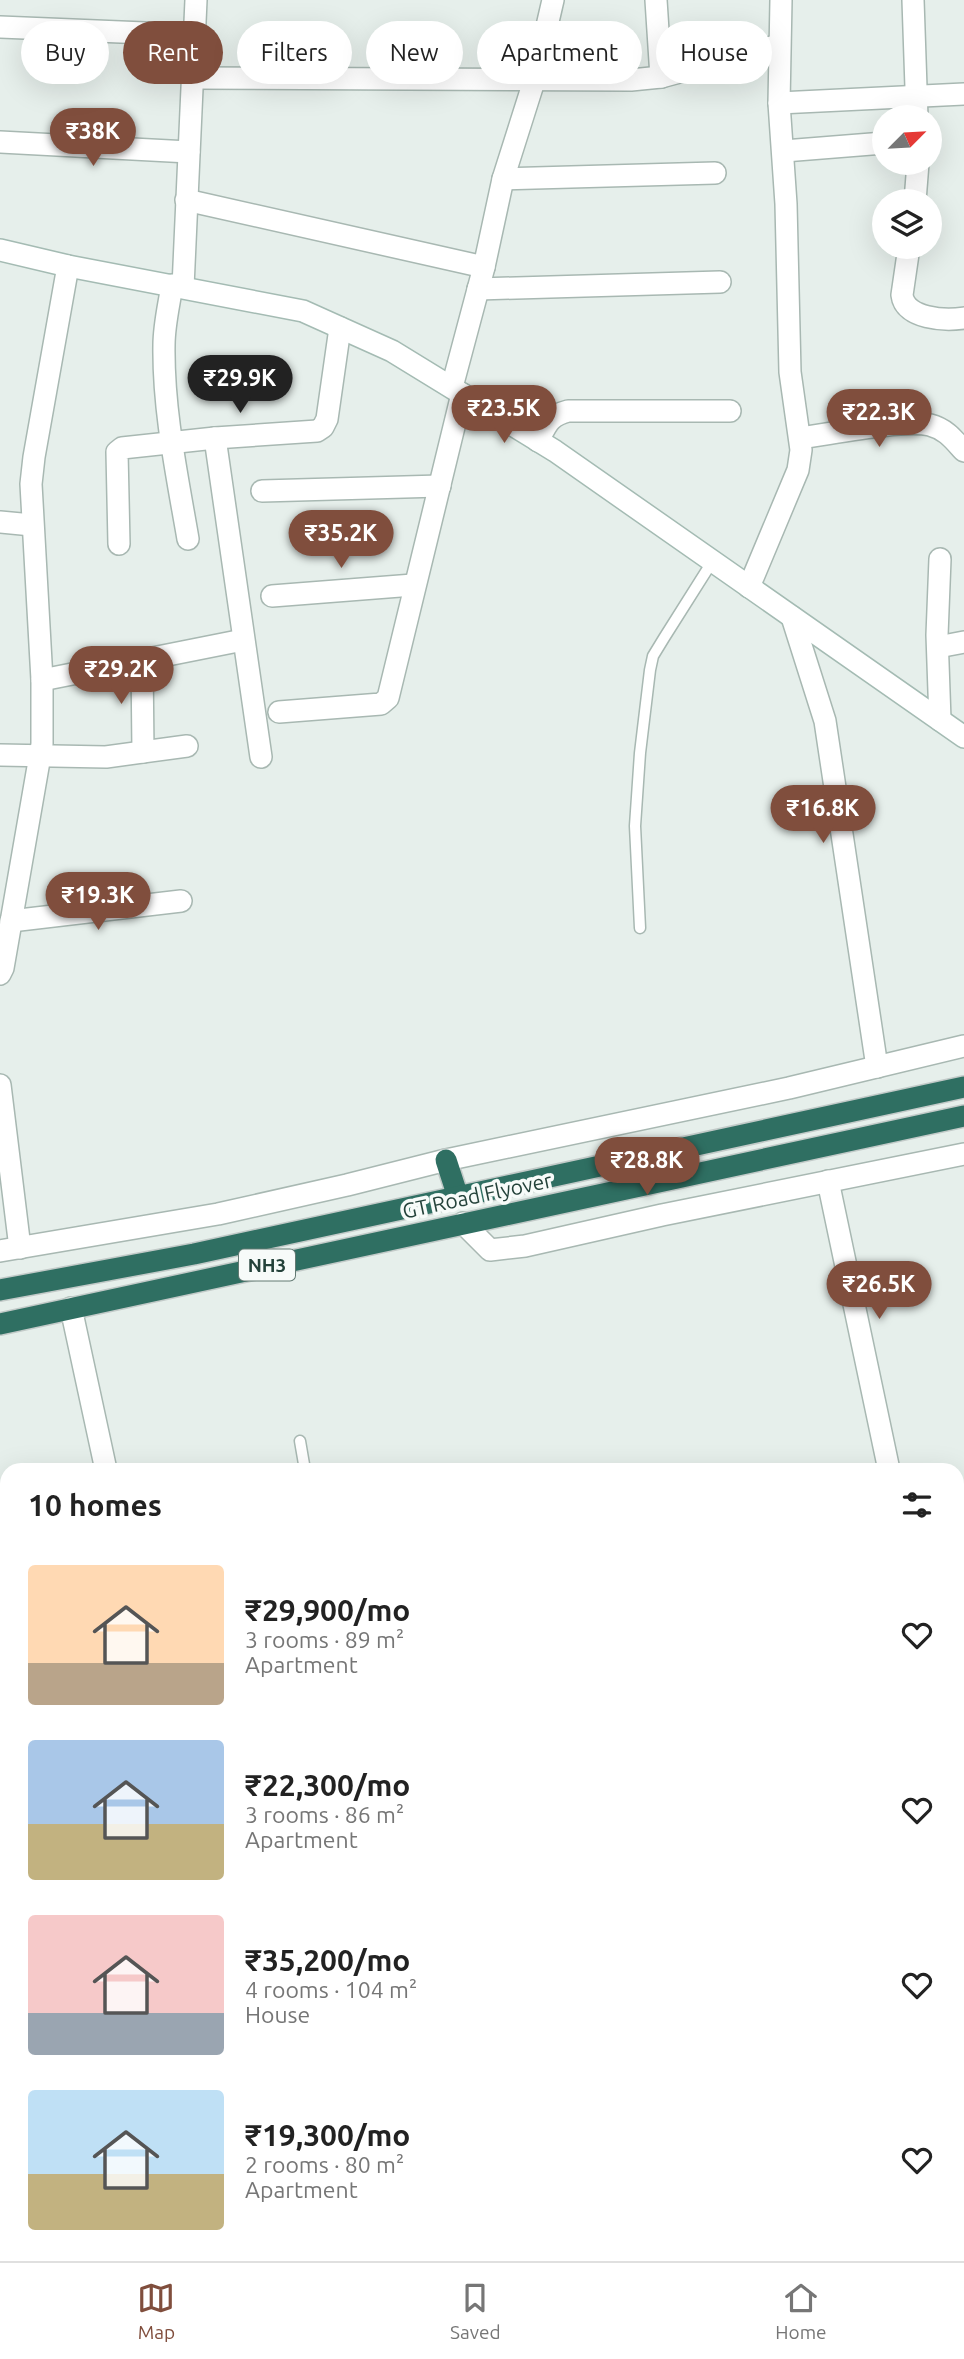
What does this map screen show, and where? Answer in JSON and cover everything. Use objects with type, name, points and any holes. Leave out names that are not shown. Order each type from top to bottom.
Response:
[{"type":"highway","name":"GT Road Flyover","points":[[0,1290],[194,1254],[964,1087]]},
{"type":"highway","name":"GT Road Flyover","points":[[0,1324],[964,1116]]},
{"type":"highway","points":[[446,1160],[458,1197]]},
{"type":"street","points":[[195,21],[196,0]]},
{"type":"street","points":[[548,21],[553,0]]},
{"type":"street","points":[[656,0],[657,21]]},
{"type":"street","points":[[749,587],[801,461],[790,372],[784,151],[779,103],[781,0]]},
{"type":"street","points":[[913,0],[916,105]]},
{"type":"street","points":[[0,27],[123,32]]},
{"type":"street","points":[[772,47],[779,45]]},
{"type":"street","points":[[223,78],[477,78]]},
{"type":"street","points":[[188,539],[172,442],[164,341],[177,286],[187,200],[192,84]]},
{"type":"street","points":[[279,712],[385,702],[388,698],[440,486],[457,391],[503,179],[533,84]]},
{"type":"street","points":[[923,105],[964,94]]},
{"type":"street","points":[[779,103],[872,106]]},
{"type":"street","points":[[0,142],[189,152]]},
{"type":"street","points":[[784,151],[872,144]]},
{"type":"street","points":[[503,179],[715,173]]},
{"type":"street","points":[[187,200],[484,267]]},
{"type":"street","points":[[0,250],[68,266],[303,311],[392,351],[538,441],[964,737]]},
{"type":"street","points":[[907,259],[902,295],[908,309],[939,320],[964,318]]},
{"type":"street","points":[[0,974],[41,756],[42,680],[31,484],[68,266]]},
{"type":"street","points":[[478,289],[720,282]]},
{"type":"street","points":[[119,544],[117,452],[122,448],[309,432],[323,427],[327,419],[340,328]]},
{"type":"street","points":[[538,441],[548,421],[556,414],[568,411],[730,411]]},
{"type":"street","points":[[800,438],[896,425],[929,425],[948,433],[964,451]]},
{"type":"street","points":[[215,438],[261,757]]},
{"type":"street","points":[[262,491],[440,486]]},
{"type":"street","points":[[0,522],[32,525]]},
{"type":"street","points":[[940,559],[937,647],[940,720]]},
{"type":"street","points":[[272,596],[414,586]]},
{"type":"street","points":[[792,617],[825,721],[877,1067]]},
{"type":"street","points":[[42,680],[243,640]]},
{"type":"street","points":[[937,647],[964,642]]},
{"type":"street","points":[[142,660],[143,752]]},
{"type":"street","points":[[0,755],[91,758],[187,746]]},
{"type":"street","points":[[11,921],[181,901]]},
{"type":"street","points":[[0,1085],[10,1250],[218,1214],[446,1160],[964,1046]]},
{"type":"street","points":[[463,1223],[491,1250],[513,1247],[964,1154]]},
{"type":"street","points":[[828,1181],[888,1463]]},
{"type":"street","points":[[71,1308],[104,1463]]},
{"type":"lane","points":[[640,928],[635,816],[650,670],[653,656],[712,562]]},
{"type":"lane","points":[[300,1441],[304,1463]]}]
